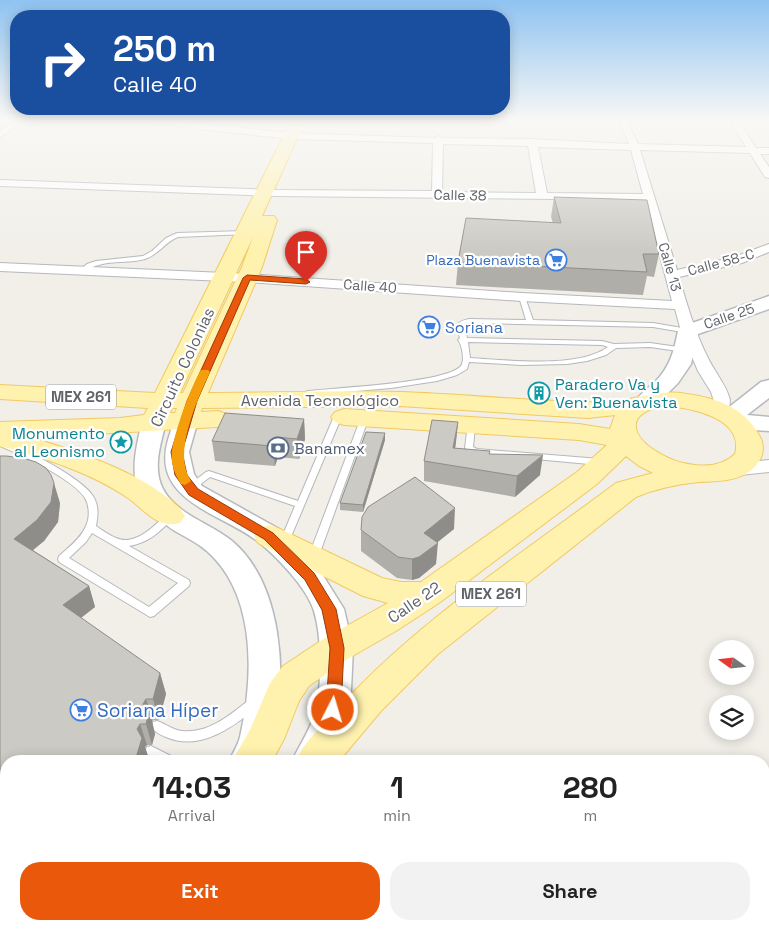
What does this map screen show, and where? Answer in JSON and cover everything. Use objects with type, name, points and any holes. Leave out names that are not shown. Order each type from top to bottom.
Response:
[{"type":"main road","name":"Circuito Colonias","points":[[251,755],[257,738],[263,667],[260,628],[254,596],[241,568],[223,549],[170,516],[151,491],[144,469],[158,411],[245,233],[270,193],[284,164]]},
{"type":"main road","name":"Circuito Colonias","points":[[200,481],[181,475],[177,452],[198,407],[247,278],[270,193]]},
{"type":"main road","name":"Calle 25","points":[[687,340],[769,302]]},
{"type":"main road","points":[[687,340],[677,371],[643,404],[632,409],[624,420],[623,432],[627,441],[639,453],[661,466],[696,474],[729,470],[739,465],[750,451],[748,435],[731,418]]},
{"type":"main road","points":[[731,418],[769,387]]},
{"type":"main road","name":"Avenida Tecnológico","points":[[0,392],[158,411]]},
{"type":"main road","name":"Avenida Tecnológico","points":[[0,430],[111,426],[158,411],[198,407],[400,399],[588,410],[643,404],[663,399],[682,400],[703,404],[731,418]]},
{"type":"main road","name":"Avenida Tecnológico","points":[[198,407],[579,432],[627,441]]},
{"type":"main road","points":[[731,418],[769,424]]},
{"type":"main road","points":[[0,437],[53,452],[83,464],[133,488],[170,516]]},
{"type":"main road","name":"Calle 22","points":[[253,755],[265,739],[283,694],[296,676],[337,648],[384,622],[427,594],[587,478],[627,441]]},
{"type":"main road","name":"MEX 261","points":[[320,755],[368,700],[426,644],[626,490],[642,484],[696,474]]},
{"type":"main road","points":[[200,481],[194,492],[276,540],[312,558],[374,588],[401,594],[427,594]]},
{"type":"main road","points":[[276,540],[309,576],[329,609],[337,648],[333,710],[313,755]]},
{"type":"street","points":[[437,195],[438,164]]},
{"type":"street","points":[[536,164],[542,196]]},
{"type":"street","name":"Calle 13","points":[[640,164],[672,275],[687,340],[719,392],[731,418]]},
{"type":"street","points":[[762,164],[769,175]]},
{"type":"street","name":"Calle 38","points":[[0,183],[270,193],[649,197]]},
{"type":"street","name":"Calle 58-C","points":[[672,275],[738,260],[769,248]]},
{"type":"street","name":"Calle 40","points":[[0,267],[247,278],[522,297],[680,305]]},
{"type":"street","points":[[729,470],[769,466]]},
{"type":"lane","points":[[82,271],[89,264],[97,261],[144,257],[169,238],[177,235],[245,233]]},
{"type":"lane","points":[[522,297],[530,323]]},
{"type":"lane","points":[[198,407],[425,382],[454,374],[463,368],[466,360],[460,326],[463,322],[653,325],[687,340]]},
{"type":"lane","points":[[462,340],[602,343],[614,346],[650,345],[687,340]]},
{"type":"lane","points":[[466,360],[566,363],[608,353],[614,346]]},
{"type":"lane","points":[[276,540],[301,505],[338,416]]},
{"type":"lane","points":[[312,558],[365,417]]},
{"type":"lane","points":[[471,426],[469,448],[475,451],[603,462]]},
{"type":"lane","points":[[0,443],[63,476],[83,489],[91,500],[94,512],[91,528],[63,559],[150,613],[185,583],[91,528]]},
{"type":"lane","points":[[200,481],[301,505]]},
{"type":"lane","points":[[116,543],[130,543],[145,539],[170,516]]},
{"type":"lane","points":[[157,726],[168,733],[184,738],[205,734],[234,719],[261,698]]},
{"type":"lane","points":[[151,751],[158,755]]},
{"type":"building","name":"Plaza Buenavista","points":[[554,197],[647,200],[659,254],[643,254],[647,272],[458,262],[466,218],[561,223]]},
{"type":"building","points":[[225,413],[304,419],[297,439],[276,437],[273,446],[212,441]]},
{"type":"building","points":[[432,420],[458,422],[453,448],[490,451],[489,454],[543,455],[517,476],[424,461]]},
{"type":"building","points":[[366,432],[385,433],[363,505],[340,503]]},
{"type":"building","name":"Soriana Híper","points":[[0,456],[6,456],[36,462],[46,468],[54,483],[51,502],[37,520],[14,539],[89,586],[63,605],[160,673],[153,699],[146,699],[143,704],[149,712],[146,724],[140,724],[137,729],[142,738],[137,755],[0,755]]},
{"type":"building","points":[[415,477],[455,508],[424,533],[438,543],[419,557],[412,559],[398,557],[361,530],[362,517],[368,507]]},
{"type":"slow traffic","points":[[185,481],[181,475],[177,452],[192,401],[205,372]]},
{"type":"place","name":"Plaza Buenavista","points":[[556,260]]},
{"type":"place","name":"Soriana","points":[[429,327]]},
{"type":"place","name":"Paradero Va y Ven: Buenavista","points":[[539,393]]},
{"type":"place","name":"Monumento al Leonismo","points":[[121,442]]},
{"type":"place","name":"Banamex","points":[[278,448]]},
{"type":"place","name":"Soriana Híper","points":[[81,710]]},
{"type":"route","points":[[306,282],[247,278],[192,401],[177,452],[181,475],[194,492],[269,536],[309,576],[329,609],[337,648],[337,673],[333,710]]}]
